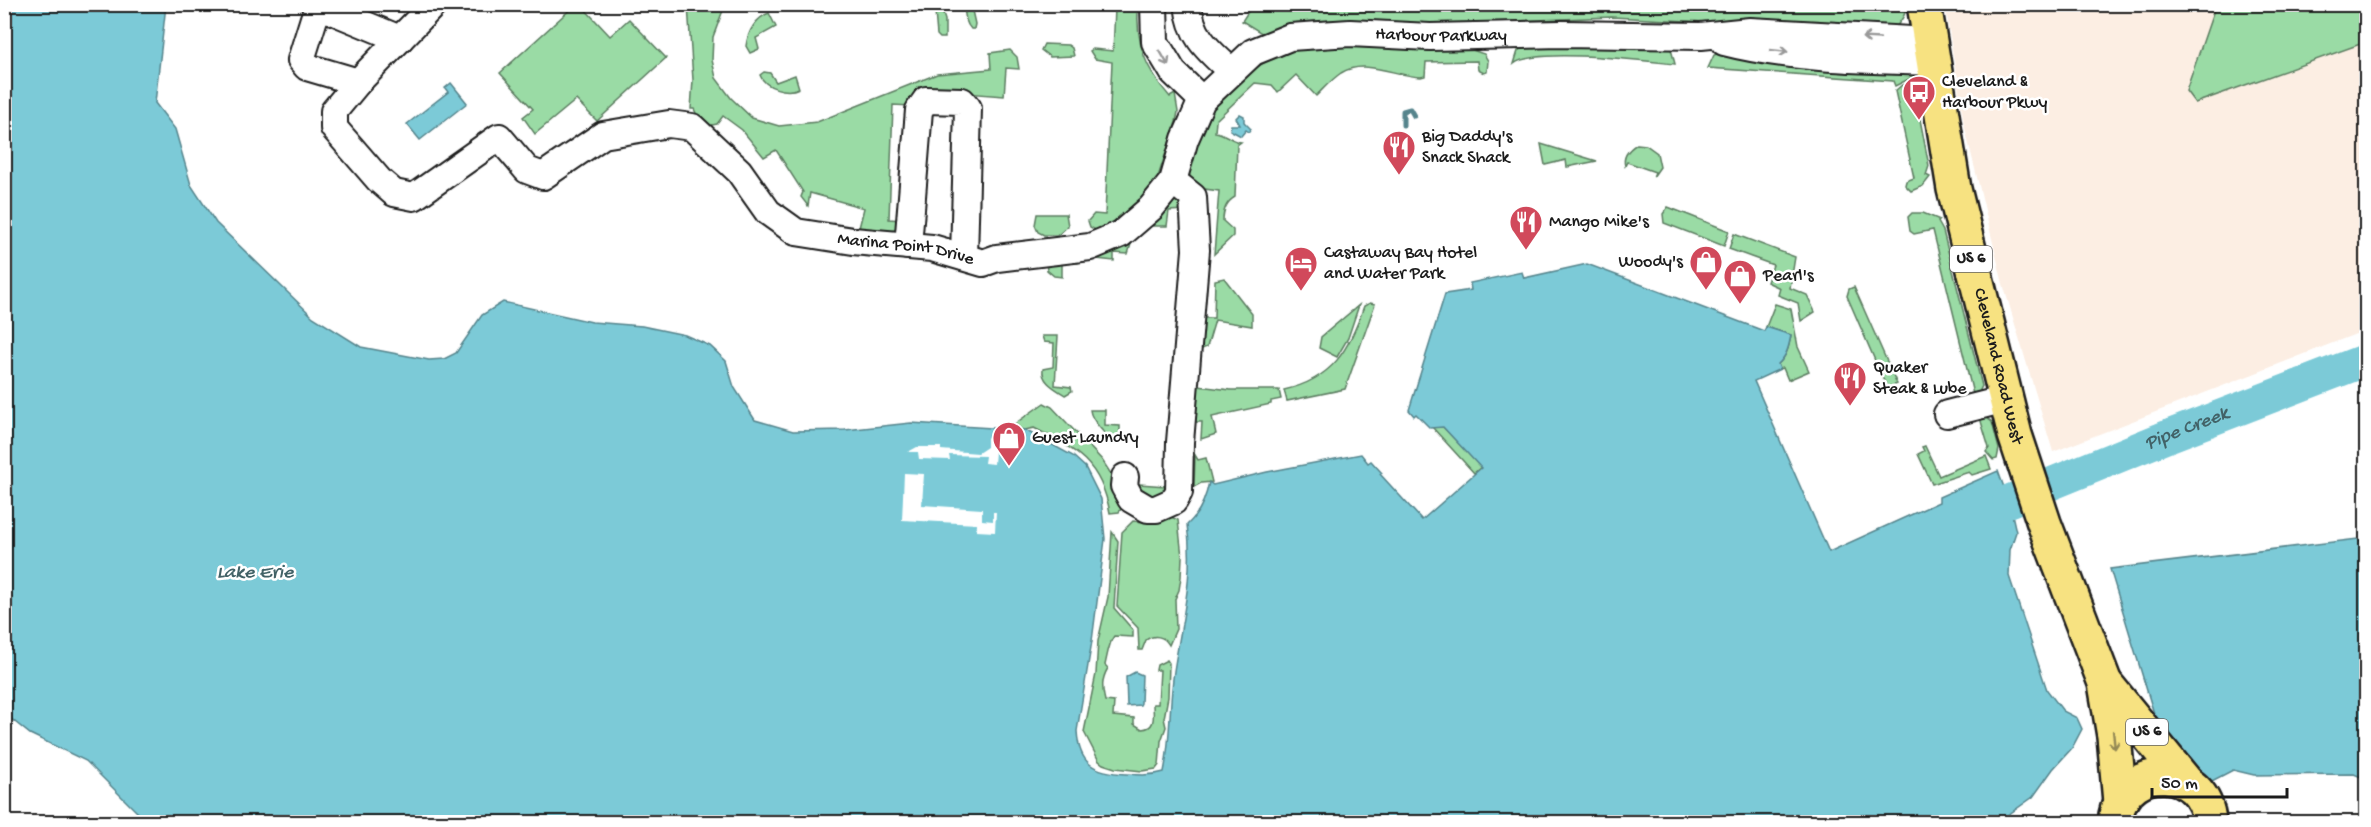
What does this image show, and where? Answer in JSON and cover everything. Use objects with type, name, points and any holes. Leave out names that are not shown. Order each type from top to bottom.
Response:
[{"type":"main road","name":"Cleveland Road West","points":[[1924,4],[1954,189],[2015,435],[2044,523],[2105,682],[2114,736],[2113,815]]},
{"type":"main road","name":"Cleveland Road West","points":[[2105,682],[2187,783],[2203,799],[2209,822]]},
{"type":"main road","points":[[2113,815],[2135,785],[2144,779],[2166,776],[2187,783]]},
{"type":"street","points":[[400,39],[325,8],[316,12],[301,60],[307,67],[358,82],[400,39],[434,4]]},
{"type":"street","points":[[1154,4],[1155,42],[1173,72],[1202,100]]},
{"type":"street","points":[[1188,4],[1191,25],[1201,42],[1231,71]]},
{"type":"street","name":"Harbour Parkway","points":[[1202,100],[1253,52],[1290,37],[1350,33],[1431,37],[1562,34],[1701,36],[1750,31],[1931,52]]},
{"type":"street","name":"Marina Point Drive","points":[[358,82],[334,111],[334,128],[379,180],[394,193],[414,197],[499,137],[527,170],[543,176],[603,135],[669,124],[692,127],[740,171],[768,212],[796,232],[853,241],[932,248],[983,263],[997,258],[1090,247],[1121,234],[1151,208],[1173,181],[1185,139],[1202,100]]},
{"type":"street","points":[[908,246],[919,110],[926,100],[962,101],[968,108],[964,257]]},
{"type":"street","points":[[1125,477],[1124,486],[1131,499],[1148,509],[1173,501],[1179,492],[1180,442],[1196,250],[1193,197],[1173,181]]},
{"type":"street","points":[[1947,414],[2006,399]]},
{"type":"shaded area","points":[[1945,5],[2216,5],[2186,90],[2195,103],[2366,42],[2366,330],[2053,452],[2003,284],[1964,124]]},
{"type":"green space","points":[[1253,4],[1905,4],[1905,11],[1896,27],[1743,24],[1612,17],[1486,22],[1451,27],[1337,20],[1292,23],[1263,34],[1242,21]]},
{"type":"green space","points":[[2216,4],[2366,5],[2366,42],[2195,103],[2186,91]]},
{"type":"green space","points":[[575,5],[581,5],[610,36],[629,19],[666,58],[597,121],[576,100],[535,134],[523,117],[533,109],[500,73]]},
{"type":"green space","points":[[688,5],[725,5],[713,37],[712,60],[716,78],[731,98],[752,118],[779,126],[817,122],[937,74],[991,69],[990,53],[1010,50],[1017,57],[1019,69],[1006,68],[1004,96],[952,92],[912,106],[893,105],[889,219],[902,220],[894,237],[885,230],[856,231],[855,227],[859,228],[864,208],[810,193],[808,206],[801,197],[803,192],[776,150],[764,157],[742,130],[723,116],[717,124],[707,126],[694,109],[691,109],[693,80]]},
{"type":"green space","points":[[1095,5],[1138,5],[1138,32],[1148,65],[1170,97],[1175,94],[1178,112],[1155,186],[1107,230],[1099,232],[1090,227],[1088,221],[1094,214],[1105,215],[1112,62],[1095,59],[1090,51],[1093,49],[1113,51],[1115,9],[1095,8]]},
{"type":"green space","points":[[964,6],[971,6],[974,29],[969,27],[966,21]]},
{"type":"green space","points":[[942,11],[945,20],[945,38],[937,35],[935,12]]},
{"type":"green space","points":[[769,13],[776,27],[756,38],[759,49],[750,53],[746,46],[751,30],[760,18]]},
{"type":"green space","points":[[1044,44],[1068,45],[1072,48],[1074,56],[1050,57],[1041,50]]},
{"type":"green space","points":[[1661,44],[1671,49],[1675,64],[1590,56],[1543,56],[1525,59],[1514,64],[1518,51],[1524,46]]},
{"type":"green space","points":[[1358,45],[1428,50],[1472,50],[1484,54],[1488,61],[1487,72],[1478,70],[1477,61],[1426,62],[1425,76],[1421,77],[1360,67],[1341,73],[1316,96],[1296,75],[1278,92],[1272,85],[1255,83],[1216,120],[1215,132],[1241,142],[1237,145],[1235,197],[1227,204],[1223,218],[1223,221],[1233,230],[1233,236],[1214,254],[1219,191],[1197,188],[1188,170],[1204,120],[1211,109],[1245,76],[1272,58],[1298,49]]},
{"type":"green space","points":[[1724,52],[1908,70],[1915,76],[1895,86],[1893,81],[1708,68],[1714,55]]},
{"type":"green space","points":[[764,72],[770,73],[776,82],[795,75],[799,88],[777,89],[763,80],[760,75]]},
{"type":"green space","points":[[1913,83],[1929,166],[1926,175],[1930,177],[1923,186],[1911,191],[1905,185],[1906,181],[1914,178],[1895,91],[1902,85]]},
{"type":"green space","points":[[1541,144],[1597,161],[1567,167],[1566,160],[1545,165]]},
{"type":"green space","points":[[1637,144],[1646,145],[1657,153],[1660,167],[1653,177],[1655,172],[1627,162],[1625,166],[1624,159],[1627,153]]},
{"type":"green space","points":[[1177,195],[1185,210],[1169,211],[1167,226],[1153,226],[1153,222]]},
{"type":"green space","points":[[1668,207],[1729,231],[1724,246],[1664,223],[1663,214]]},
{"type":"green space","points":[[1912,213],[1923,213],[1940,220],[1938,222],[1943,231],[1982,386],[1980,390],[1983,392],[1974,398],[1933,230],[1914,234],[1910,231],[1908,217]]},
{"type":"green space","points":[[1037,214],[1066,214],[1068,226],[1058,235],[1044,235],[1038,232],[1035,225]]},
{"type":"green space","points":[[1734,234],[1795,257],[1790,288],[1807,295],[1815,312],[1801,321],[1798,303],[1778,295],[1780,288],[1767,282],[1773,265],[1729,249]]},
{"type":"green space","points":[[1128,242],[1131,244],[1128,254],[1114,253],[1114,261],[1097,259],[1097,254]]},
{"type":"green space","points":[[1062,262],[1062,277],[1054,276],[1047,270],[1046,263]]},
{"type":"green space","points":[[1224,278],[1252,314],[1252,326],[1215,320],[1207,347],[1202,349],[1198,346],[1198,318],[1214,318],[1215,280]]},
{"type":"green space","points":[[1854,287],[1897,384],[1887,388],[1847,296],[1849,289]]},
{"type":"green space","points":[[1370,303],[1375,304],[1345,389],[1287,401],[1284,390],[1315,378],[1337,360],[1352,336],[1364,306]]},
{"type":"green space","points":[[1775,304],[1791,309],[1798,347],[1809,371],[1788,380],[1783,368],[1780,369],[1778,364],[1784,358],[1791,335],[1766,327]]},
{"type":"green space","points":[[1359,305],[1348,338],[1337,357],[1319,348],[1321,337]]},
{"type":"green space","points":[[1042,336],[1058,336],[1055,385],[1071,387],[1072,391],[1065,395],[1044,378],[1043,369],[1053,367],[1054,343],[1044,342]]},
{"type":"green space","points":[[1198,386],[1231,390],[1279,390],[1281,399],[1271,401],[1271,404],[1212,417],[1216,434],[1201,439],[1202,422],[1195,422]]},
{"type":"green space","points":[[1044,403],[1052,407],[1102,460],[1113,477],[1114,495],[1121,509],[1119,512],[1110,513],[1100,482],[1085,460],[1075,451],[1034,428],[1025,430],[1009,428]]},
{"type":"green space","points":[[1090,410],[1105,410],[1105,425],[1120,426],[1117,441],[1111,439],[1100,428]]},
{"type":"green space","points":[[1984,416],[1992,422],[1999,449],[1997,459],[1993,460],[1986,452],[1989,448],[1980,418]]},
{"type":"green space","points":[[1432,427],[1443,427],[1481,467],[1474,473]]},
{"type":"green space","points":[[1925,446],[1939,476],[1986,456],[1991,469],[1972,475],[1969,472],[1932,484],[1918,454],[1924,451],[1922,447]]},
{"type":"green space","points":[[1195,455],[1198,460],[1206,458],[1212,482],[1201,483],[1194,487]]},
{"type":"green space","points":[[1139,484],[1166,486],[1166,490],[1159,496],[1151,496],[1136,488]]},
{"type":"green space","points":[[1171,517],[1178,520],[1182,557],[1179,590],[1175,599],[1176,629],[1169,645],[1162,638],[1152,637],[1146,640],[1142,650],[1139,650],[1138,628],[1117,606],[1122,532],[1133,521],[1156,523]]},
{"type":"green space","points":[[1112,532],[1118,541],[1114,608],[1133,630],[1133,637],[1114,636],[1112,639],[1105,665],[1108,668],[1103,680],[1104,696],[1105,701],[1114,702],[1113,716],[1134,718],[1134,724],[1142,729],[1147,728],[1153,720],[1153,704],[1158,704],[1160,670],[1156,670],[1157,665],[1167,660],[1169,663],[1168,697],[1164,718],[1166,727],[1161,741],[1159,765],[1156,769],[1142,771],[1115,768],[1103,764],[1099,761],[1084,732],[1096,674],[1098,641],[1108,597]]},
{"type":"water","name":"Lake Erie","points":[[4,5],[166,5],[155,103],[175,129],[191,185],[216,223],[313,317],[361,347],[429,360],[444,359],[456,353],[482,315],[503,302],[592,322],[642,326],[685,335],[710,346],[726,361],[734,387],[755,420],[793,431],[845,430],[911,423],[1025,430],[1073,456],[1085,467],[1101,499],[1105,539],[1092,641],[1077,731],[1078,743],[1085,759],[1105,771],[1136,775],[1164,772],[1174,671],[1188,580],[1187,525],[1202,505],[1209,482],[1213,485],[1361,454],[1368,463],[1371,461],[1422,520],[1481,468],[1443,427],[1430,428],[1409,410],[1445,294],[1471,290],[1470,283],[1522,272],[1524,278],[1587,264],[1764,331],[1766,327],[1791,335],[1786,354],[1778,364],[1780,369],[1754,381],[1829,552],[1939,502],[1939,497],[1998,471],[2009,501],[2016,532],[2010,550],[2009,576],[2047,690],[2063,711],[2077,718],[2082,729],[2072,748],[2033,797],[1998,822],[1969,822],[1967,820],[1959,822],[147,822],[86,761],[30,734],[5,714]]},
{"type":"water","points":[[451,83],[467,103],[420,140],[407,124],[448,92],[445,88]]},
{"type":"water","points":[[1240,114],[1244,116],[1244,122],[1251,129],[1249,132],[1246,130],[1241,136],[1230,130],[1231,125],[1240,125],[1236,118]]},
{"type":"water","points":[[2358,539],[2366,547],[2366,779],[2354,774],[2254,775],[2233,770],[2206,784],[2162,740],[2110,569]]},
{"type":"water","points":[[1135,672],[1142,675],[1141,703],[1127,706],[1126,677]]},
{"type":"pier","points":[[997,427],[1009,428],[996,439],[994,464],[984,463],[985,456],[949,455],[950,460],[919,459],[918,452],[908,452],[917,447],[941,447],[941,450],[978,453],[987,447],[987,438]]},
{"type":"pier","points":[[904,473],[924,474],[922,505],[982,509],[982,520],[993,521],[993,512],[996,512],[995,532],[976,531],[977,524],[902,520]]},
{"type":"waterway","points":[[1403,125],[1403,111],[1410,109],[1414,116]]},
{"type":"waterway","name":"Pipe Creek","points":[[2009,501],[2166,437],[2366,360]]},
{"type":"place","name":"Cleveland & Harbour Pkwy","points":[[1919,121]]},
{"type":"place","name":"Big Daddy's Snack Shack","points":[[1399,176]]},
{"type":"place","name":"Mango Mike's","points":[[1526,251]]},
{"type":"place","name":"Woody's","points":[[1706,291]]},
{"type":"place","name":"Castaway Bay Hotel and Water Park","points":[[1301,292]]},
{"type":"place","name":"Pearl's","points":[[1740,305]]},
{"type":"place","name":"Quaker Steak & Lube","points":[[1850,407]]},
{"type":"place","name":"Guest Laundry","points":[[1009,467]]}]
